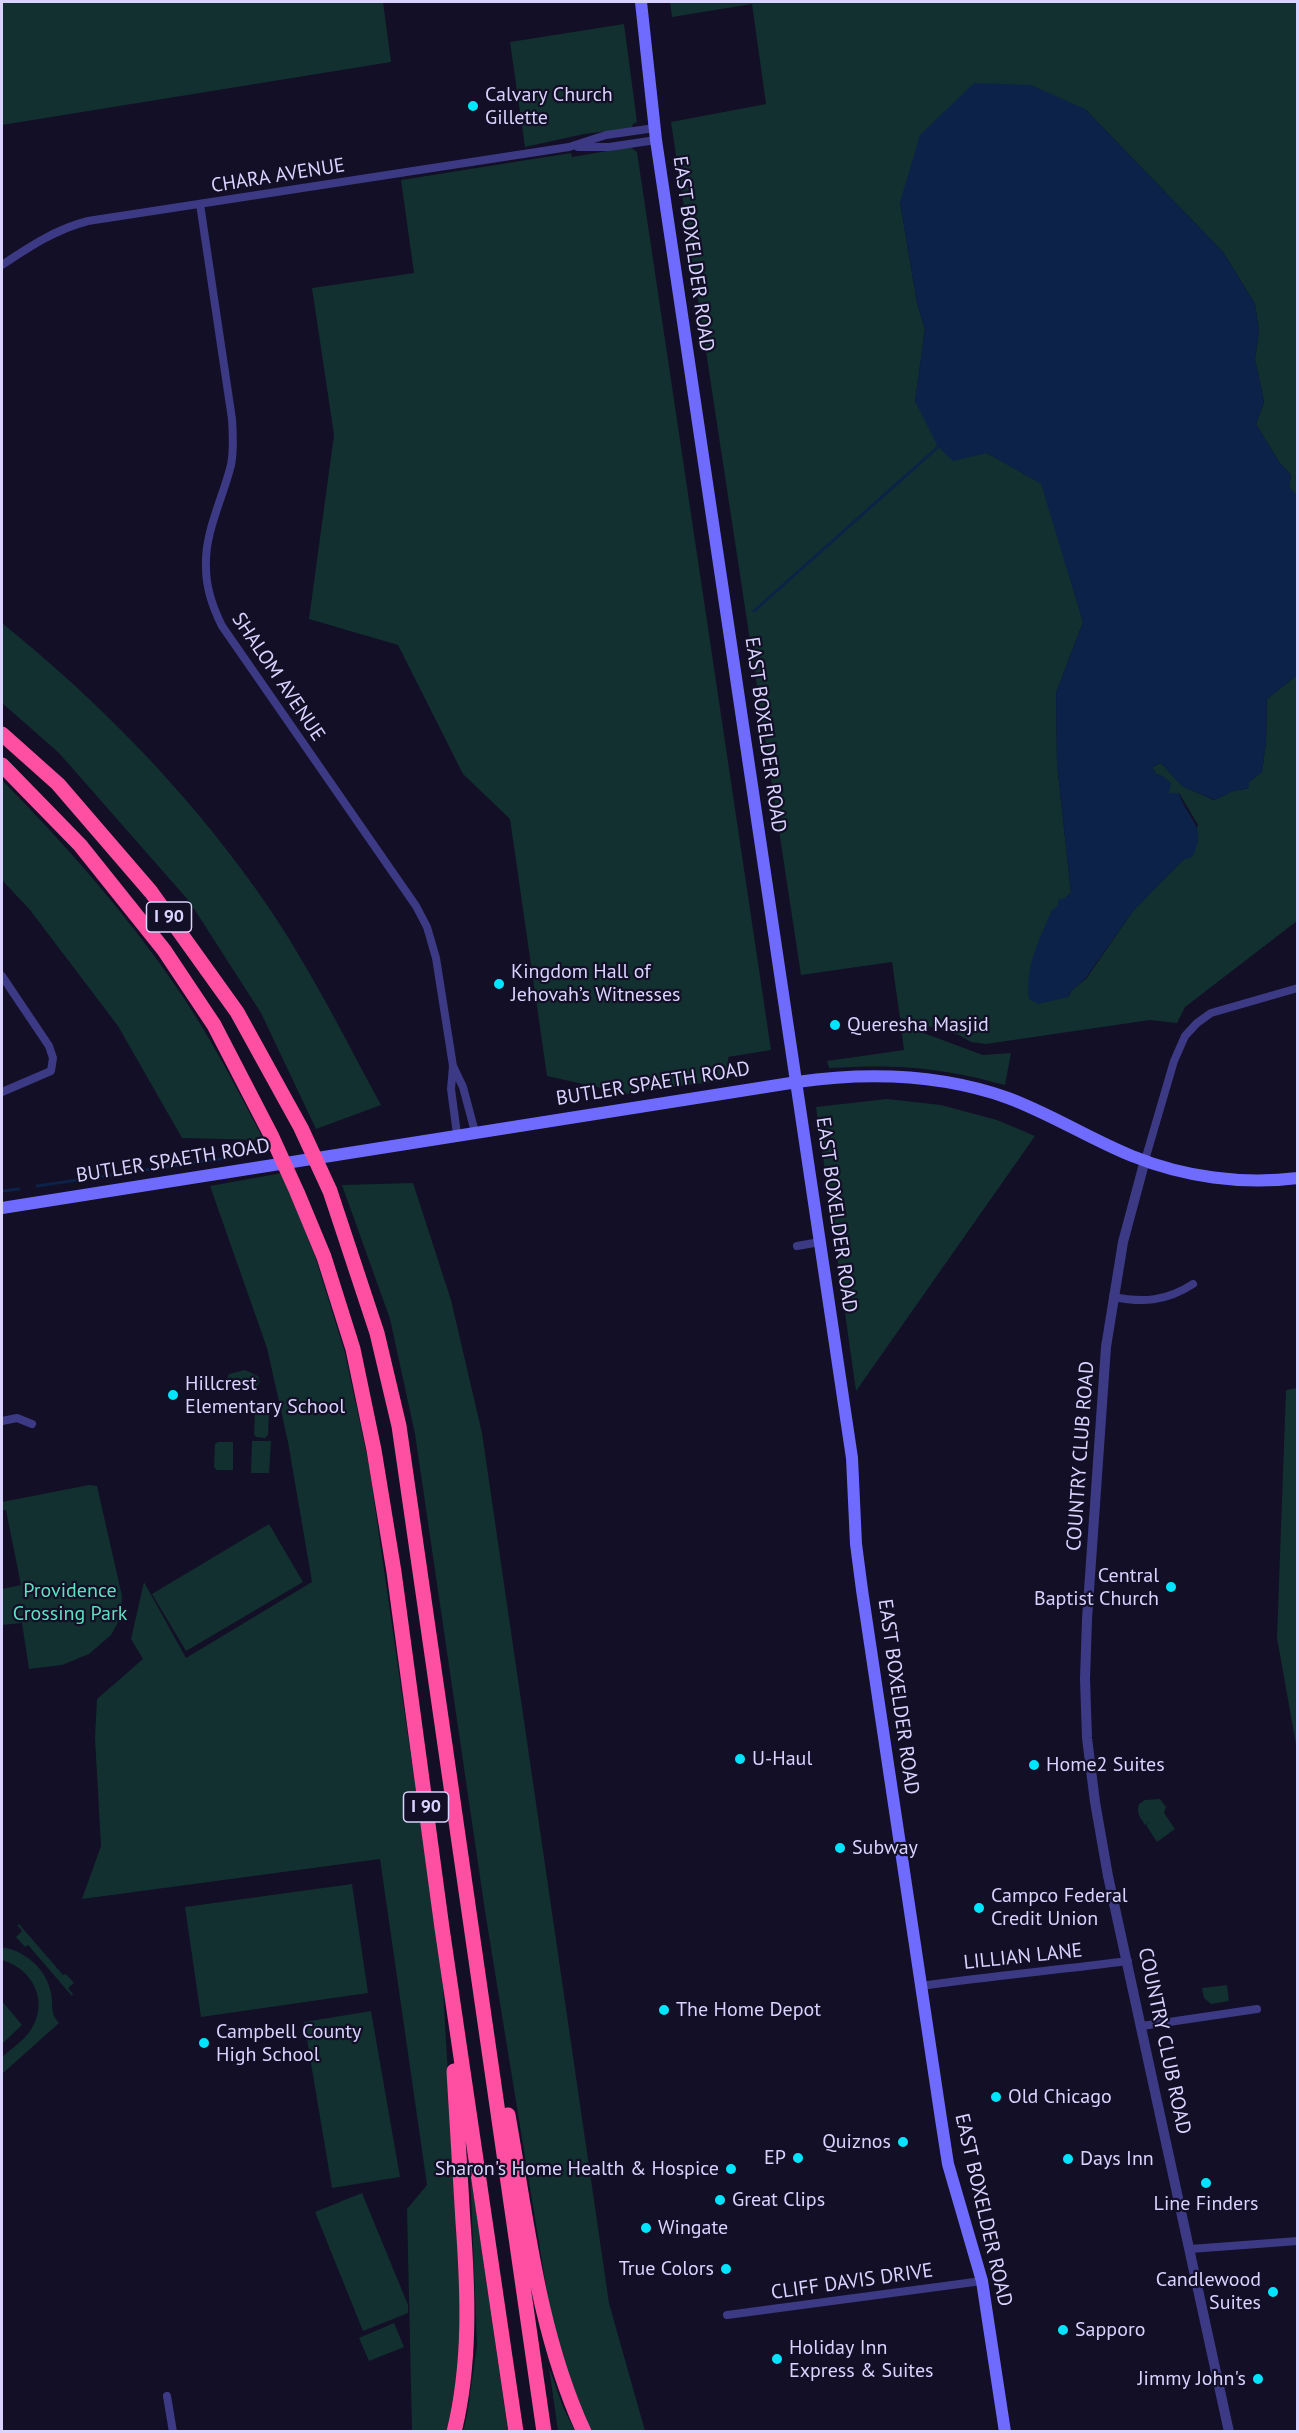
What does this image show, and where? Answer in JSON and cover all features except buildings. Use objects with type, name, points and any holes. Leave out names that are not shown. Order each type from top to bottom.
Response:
[{"type":"highway","name":"I 90","points":[[2,734],[58,784],[152,892],[237,1012],[301,1128],[330,1191],[377,1333],[399,1426],[544,2432]]},
{"type":"highway","name":"I 90","points":[[2,765],[80,845],[164,950],[214,1025],[272,1137],[297,1192],[324,1257],[353,1349],[374,1450],[394,1572],[442,1928],[516,2432]]},
{"type":"highway","name":"I 90","points":[[459,1843],[546,2324],[562,2379],[584,2432]]},
{"type":"highway","name":"I 90","points":[[442,1928],[461,2177],[467,2319],[464,2373],[454,2432]]},
{"type":"main road","name":"EAST BOXELDER ROAD","points":[[641,2],[655,134],[852,1458],[856,1544],[862,1590],[921,1986],[948,2164],[982,2281],[1005,2432]]},
{"type":"main road","name":"BUTLER SPAETH ROAD","points":[[2,1208],[457,1134],[797,1082],[891,1076],[937,1080],[967,1086],[1009,1099],[1145,1160],[1208,1177],[1248,1180],[1298,1178]]},
{"type":"street","name":"CHARA AVENUE","points":[[2,266],[36,243],[67,227],[88,221],[569,147],[609,147],[655,134]]},
{"type":"street","name":"SHALOM AVENUE","points":[[200,204],[234,441],[231,463],[214,521],[207,556],[208,587],[213,608],[242,657],[423,920],[436,958],[453,1066],[451,1089],[457,1134]]},
{"type":"street","points":[[2,976],[49,1046],[52,1058],[51,1071],[2,1092]]},
{"type":"street","name":"COUNTRY CLUB ROAD","points":[[1229,2432],[1108,1876],[1095,1802],[1087,1731],[1085,1679],[1087,1619],[1106,1347],[1113,1297],[1123,1242],[1174,1060],[1185,1036],[1211,1013],[1298,988]]},
{"type":"street","name":"SHALOM AVENUE","points":[[453,1066],[463,1087],[475,1132]]},
{"type":"street","points":[[797,1246],[820,1242]]},
{"type":"street","points":[[1113,1297],[1145,1301],[1163,1299],[1193,1284]]},
{"type":"street","points":[[2,1421],[17,1418],[32,1424]]},
{"type":"street","name":"LILLIAN LANE","points":[[921,1986],[1009,1973],[1064,1970],[1128,1961]]},
{"type":"street","points":[[1142,2026],[1257,2009]]},
{"type":"street","points":[[1190,2249],[1298,2241]]},
{"type":"street","name":"CLIFF DAVIS DRIVE","points":[[727,2315],[982,2281]]},
{"type":"street","points":[[167,2396],[173,2432]]},
{"type":"green space","points":[[2,2],[383,2],[391,62],[2,125]]},
{"type":"green space","points":[[670,2],[1297,2],[1297,496],[1289,487],[1291,475],[1279,462],[1256,424],[1264,402],[1255,359],[1259,331],[1255,304],[1223,252],[1085,109],[900,202],[917,303],[925,329],[915,402],[987,453],[1042,484],[1083,622],[1056,693],[1057,763],[1071,893],[1065,898],[1068,997],[1072,990],[1086,979],[1133,911],[1183,860],[1198,825],[1179,793],[1169,793],[1164,777],[1156,774],[1152,767],[1161,763],[1182,786],[1214,800],[1233,791],[1249,788],[1249,782],[1262,772],[1266,741],[1267,699],[1297,675],[1297,921],[1185,1007],[1177,1023],[1150,1020],[986,1044],[971,1042],[959,1035],[900,1018],[892,962],[801,975],[671,122],[766,104],[752,4],[672,17]]},
{"type":"green space","points":[[624,24],[637,122],[632,125],[633,128],[584,134],[525,147],[510,42]]},
{"type":"green space","points":[[630,147],[637,152],[771,1050],[728,1057],[730,1080],[636,1091],[628,1094],[547,1076],[510,819],[463,774],[398,645],[309,619],[334,435],[312,288],[414,273],[401,180],[571,153],[572,157]]},
{"type":"green space","points":[[2,623],[71,682],[136,745],[226,848],[288,938],[321,993],[381,1105],[316,1129],[261,1013],[189,901],[59,753],[2,703]]},
{"type":"green space","points":[[2,780],[93,879],[156,958],[211,1042],[264,1140],[182,1138],[118,1026],[30,910],[2,880]]},
{"type":"green space","points":[[901,1027],[910,1028],[983,1055],[1011,1053],[1005,1085],[959,1074],[917,1068],[875,1066],[829,1068],[827,1061],[904,1050]]},
{"type":"green space","points":[[887,1099],[941,1105],[997,1120],[1035,1136],[856,1391],[816,1107]]},
{"type":"green space","points":[[282,1173],[316,1259],[345,1353],[369,1465],[442,1972],[461,2296],[457,2376],[447,2431],[412,2431],[407,2209],[427,2185],[380,1859],[82,1899],[101,1846],[95,1738],[97,1699],[143,1659],[131,1639],[144,1582],[186,1658],[312,1582],[288,1442],[267,1348],[210,1186]]},
{"type":"green space","points":[[413,1183],[451,1300],[482,1433],[609,2303],[645,2431],[591,2431],[564,2366],[552,2323],[485,1911],[415,1434],[390,1319],[342,1185]]},
{"type":"green space","points":[[245,1370],[258,1376],[260,1382],[257,1386],[246,1391],[229,1387],[226,1381],[229,1374]]},
{"type":"green space","points":[[1298,1388],[1297,1750],[1277,1638],[1286,1390]]},
{"type":"green space","points":[[266,1410],[269,1413],[268,1435],[265,1438],[256,1437],[254,1434],[255,1412]]},
{"type":"green space","points":[[252,1441],[271,1441],[269,1473],[251,1473]]},
{"type":"green space","points":[[233,1442],[233,1470],[217,1470],[214,1467],[215,1444]]},
{"type":"green space","name":"Providence Crossing Park","points":[[89,1485],[97,1486],[122,1596],[121,1617],[111,1635],[89,1654],[62,1665],[29,1669],[22,1623],[2,1625],[2,1589],[21,1585],[6,1510],[2,1510],[2,1502]]},
{"type":"green space","points":[[269,1524],[303,1582],[186,1651],[152,1594]]},
{"type":"green space","points":[[1160,1799],[1166,1807],[1164,1813],[1175,1829],[1157,1842],[1146,1825],[1150,1822],[1145,1825],[1138,1810],[1139,1804],[1145,1800]]},
{"type":"green space","points":[[352,1884],[368,1993],[201,2017],[185,1907]]},
{"type":"green space","points":[[19,1924],[63,1975],[66,1974],[74,1983],[68,1988],[72,1996],[28,1945],[25,1947],[16,1937],[22,1931],[17,1925]]},
{"type":"green space","points":[[2,1947],[19,1952],[39,1969],[48,1984],[53,2012],[59,2023],[2,2074],[2,2057],[20,2042],[36,2020],[38,1998],[30,1979],[13,1964],[2,1960]]},
{"type":"green space","points":[[1227,1985],[1229,2001],[1211,2004],[1204,1998],[1202,1988]]},
{"type":"green space","points":[[2,2001],[22,2025],[2,2044]]},
{"type":"green space","points":[[371,2011],[400,2177],[332,2188],[304,2022]]},
{"type":"green space","points":[[470,2169],[508,2431],[463,2432],[477,2345]]},
{"type":"green space","points":[[362,2193],[408,2305],[408,2313],[363,2331],[315,2212]]},
{"type":"green space","points":[[394,2323],[404,2347],[369,2361],[359,2338]]},
{"type":"green space","points":[[549,2367],[563,2407],[575,2431],[558,2431]]},
{"type":"water","points":[[974,83],[1031,85],[1085,109],[1223,252],[1255,304],[1259,331],[1255,359],[1264,402],[1256,424],[1279,462],[1291,475],[1289,487],[1297,496],[1297,675],[1267,699],[1266,741],[1262,772],[1249,782],[1249,788],[1233,791],[1215,800],[1182,786],[1161,763],[1152,767],[1156,774],[1171,783],[1169,793],[1179,793],[1195,824],[1198,838],[1192,857],[1183,860],[1133,911],[1085,979],[1072,990],[1068,997],[1038,1004],[1029,999],[1028,987],[1034,953],[1052,910],[1058,906],[1058,900],[1071,893],[1057,763],[1056,693],[1083,622],[1041,484],[987,453],[953,461],[938,447],[915,401],[925,329],[917,303],[900,202],[920,135]]},
{"type":"waterway","points":[[754,611],[938,447]]},
{"type":"waterway","points":[[37,1186],[227,1158]]},
{"type":"waterway","points":[[2,1191],[19,1189]]},
{"type":"place","name":"Calvary Church Gillette","points":[[473,106]]},
{"type":"place","name":"Kingdom Hall of Jehovah’s Witnesses","points":[[499,984]]},
{"type":"place","name":"Queresha Masjid","points":[[835,1025]]},
{"type":"place","name":"Hillcrest Elementary School","points":[[173,1395]]},
{"type":"place","name":"Central Baptist Church","points":[[1171,1587]]},
{"type":"place","name":"U-Haul","points":[[740,1759]]},
{"type":"place","name":"Home2 Suites","points":[[1034,1765]]},
{"type":"place","name":"Subway","points":[[840,1848]]},
{"type":"place","name":"Campco Federal Credit Union","points":[[979,1908]]},
{"type":"place","name":"The Home Depot","points":[[664,2010]]},
{"type":"place","name":"Campbell County High School","points":[[204,2043]]},
{"type":"place","name":"Old Chicago","points":[[996,2097]]},
{"type":"place","name":"Quiznos","points":[[903,2142]]},
{"type":"place","name":"EP","points":[[798,2158]]},
{"type":"place","name":"Days Inn","points":[[1068,2159]]},
{"type":"place","name":"Sharon's Home Health & Hospice","points":[[731,2169]]},
{"type":"place","name":"Line Finders","points":[[1206,2183]]},
{"type":"place","name":"Great Clips","points":[[720,2200]]},
{"type":"place","name":"Wingate","points":[[646,2228]]},
{"type":"place","name":"True Colors","points":[[726,2269]]},
{"type":"place","name":"Candlewood Suites","points":[[1273,2292]]},
{"type":"place","name":"Sapporo","points":[[1063,2330]]},
{"type":"place","name":"Holiday Inn Express & Suites","points":[[777,2359]]},
{"type":"place","name":"Jimmy John's","points":[[1258,2379]]}]
